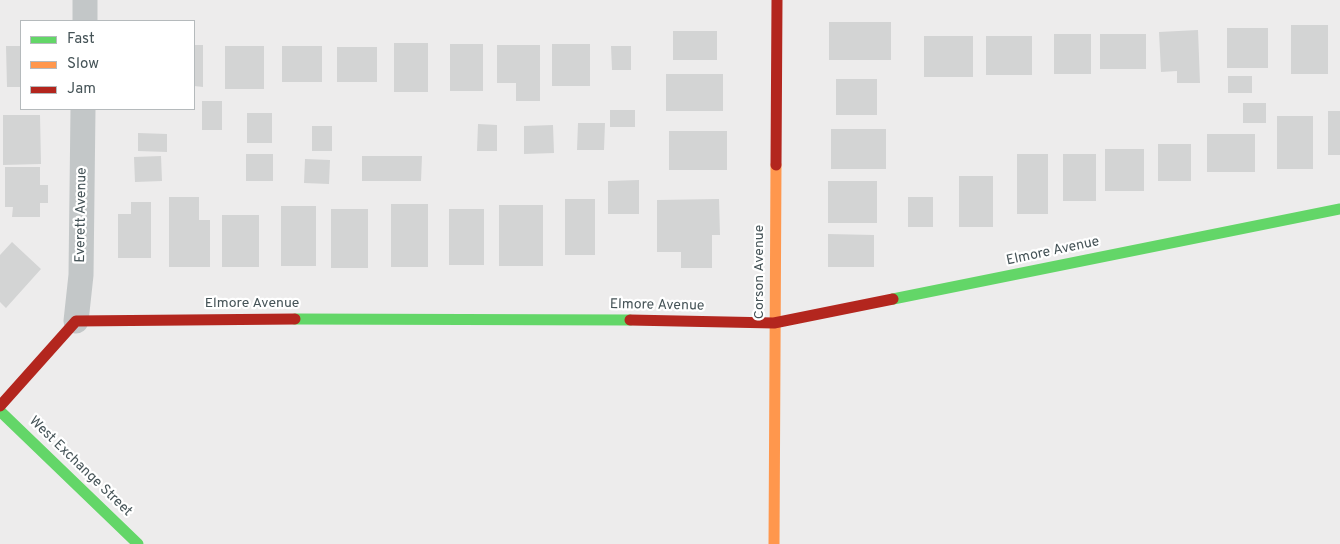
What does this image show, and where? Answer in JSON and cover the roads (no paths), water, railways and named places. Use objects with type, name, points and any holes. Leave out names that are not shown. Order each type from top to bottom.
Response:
[{"type":"street","points":[[84,0],[84,20]]},
{"type":"street","name":"Corson Avenue","points":[[774,544],[777,0]]},
{"type":"street","name":"Everett Avenue","points":[[76,321],[81,275],[83,110]]},
{"type":"street","name":"Elmore Avenue","points":[[76,321],[559,319],[774,323],[1340,209]]},
{"type":"street","points":[[0,406],[76,321]]},
{"type":"street","name":"West Exchange Street","points":[[0,411],[138,544]]}]
